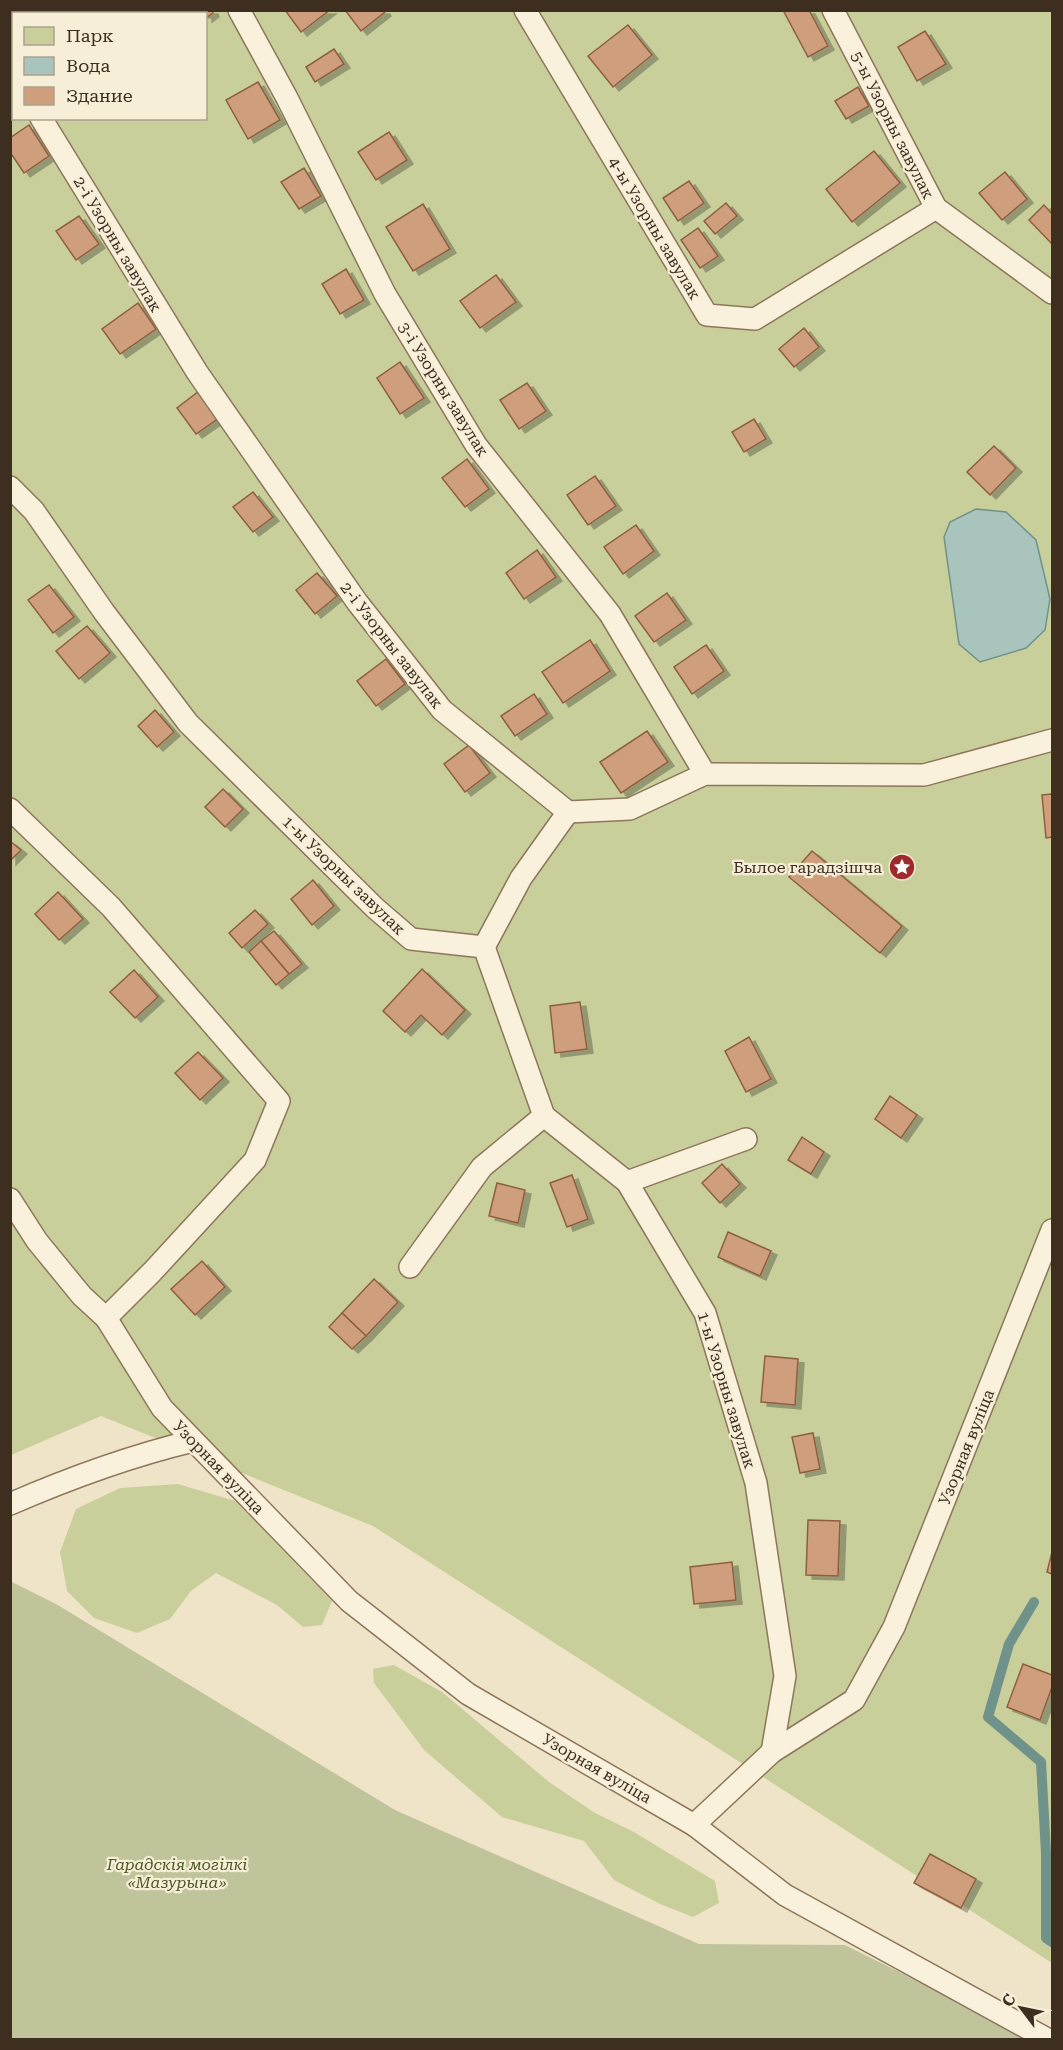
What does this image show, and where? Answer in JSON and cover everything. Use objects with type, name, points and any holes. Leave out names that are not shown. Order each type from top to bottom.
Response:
[{"type":"lane","name":"3-і Узорны завулак","points":[[239,10],[287,98],[385,294],[476,445],[610,614],[705,774]]},
{"type":"lane","name":"4-ы Узорны завулак","points":[[525,10],[707,315],[754,319],[936,208]]},
{"type":"lane","name":"5-ы Узорны завулак","points":[[833,10],[936,208],[1053,293]]},
{"type":"lane","name":"2-і Узорны завулак","points":[[42,120],[197,372],[357,602],[442,710],[568,812]]},
{"type":"lane","name":"1-ы Узорны завулак","points":[[10,487],[34,511],[104,612],[188,723],[375,908],[411,939],[484,947]]},
{"type":"lane","points":[[410,1267],[482,1167],[544,1116],[484,947],[521,878],[568,812],[630,809],[705,774],[924,775],[1053,740]]},
{"type":"lane","points":[[10,809],[111,907],[279,1101],[255,1160],[152,1272],[106,1318]]},
{"type":"lane","name":"1-ы Узорны завулак","points":[[544,1116],[627,1182],[705,1313],[756,1483],[785,1676],[772,1752]]},
{"type":"lane","points":[[627,1182],[746,1139]]},
{"type":"lane","name":"Узорная вуліца","points":[[10,1199],[37,1241],[82,1296],[106,1318],[162,1408],[349,1601],[468,1694],[694,1825],[772,1752],[854,1700],[889,1637],[1053,1230]]},
{"type":"lane","points":[[10,1504],[64,1480],[152,1451],[193,1441]]},
{"type":"lane","points":[[694,1825],[784,1895],[1049,2040]]},
{"type":"green space","points":[[11,11],[1052,11],[1052,1963],[373,1526],[101,1416],[11,1455]]},
{"type":"green space","points":[[178,1484],[235,1501],[332,1601],[322,1625],[303,1627],[277,1605],[216,1573],[191,1591],[170,1619],[137,1633],[94,1618],[67,1591],[60,1552],[76,1509],[120,1488]]},
{"type":"green space","name":"Гарадскія могілкі «Мазурына»","points":[[10,1581],[56,1604],[395,1810],[699,1944],[845,1945],[1034,2039],[11,2039]]},
{"type":"green space","points":[[394,1665],[442,1692],[549,1782],[595,1813],[632,1831],[715,1881],[719,1903],[693,1917],[660,1904],[614,1880],[584,1841],[502,1817],[424,1750],[374,1683],[373,1669]]},
{"type":"water","points":[[976,509],[1006,512],[1036,540],[1050,599],[1045,630],[1026,648],[980,662],[959,644],[944,537],[950,522]]},
{"type":"building","points":[[183,10],[212,10],[213,13],[207,17],[207,12],[181,12]]},
{"type":"building","points":[[285,10],[330,10],[301,32]]},
{"type":"building","points":[[345,10],[384,10],[385,12],[361,31]]},
{"type":"building","points":[[783,10],[809,10],[828,46],[808,57]]},
{"type":"building","points":[[628,25],[652,55],[613,87],[588,56]]},
{"type":"building","points":[[925,31],[946,64],[917,81],[898,47]]},
{"type":"building","points":[[334,49],[344,64],[315,82],[306,67]]},
{"type":"building","points":[[258,82],[280,120],[248,139],[226,100]]},
{"type":"building","points":[[858,87],[869,106],[846,119],[835,101]]},
{"type":"building","points":[[29,125],[49,156],[24,173],[10,152],[10,138]]},
{"type":"building","points":[[389,132],[407,160],[376,180],[358,152]]},
{"type":"building","points":[[874,151],[900,183],[852,222],[826,189]]},
{"type":"building","points":[[304,168],[321,196],[299,209],[281,182]]},
{"type":"building","points":[[1005,172],[1027,199],[1002,220],[979,193]]},
{"type":"building","points":[[689,181],[704,203],[678,221],[663,198]]},
{"type":"building","points":[[726,203],[737,216],[715,234],[704,221]]},
{"type":"building","points":[[423,204],[450,249],[413,271],[386,227]]},
{"type":"building","points":[[1044,205],[1052,214],[1052,244],[1029,220]]},
{"type":"building","points":[[79,216],[99,244],[76,260],[56,231]]},
{"type":"building","points":[[698,228],[718,256],[700,268],[681,240]]},
{"type":"building","points":[[346,269],[364,300],[340,314],[322,284]]},
{"type":"building","points":[[496,275],[516,302],[480,328],[460,301]]},
{"type":"building","points":[[138,303],[156,329],[120,354],[102,329]]},
{"type":"building","points":[[804,328],[819,347],[794,367],[779,349]]},
{"type":"building","points":[[400,362],[424,398],[400,414],[377,378]]},
{"type":"building","points":[[527,383],[546,411],[519,429],[500,400]]},
{"type":"building","points":[[199,391],[219,418],[196,434],[177,408]]},
{"type":"building","points":[[754,419],[766,439],[744,452],[732,432]]},
{"type":"building","points":[[994,446],[1016,468],[990,495],[967,472]]},
{"type":"building","points":[[467,459],[489,489],[465,507],[442,478]]},
{"type":"building","points":[[595,476],[616,506],[588,525],[567,495]]},
{"type":"building","points":[[253,492],[273,517],[253,532],[233,507]]},
{"type":"building","points":[[636,525],[654,551],[623,574],[604,547]]},
{"type":"building","points":[[537,550],[556,577],[524,599],[506,573]]},
{"type":"building","points":[[317,573],[337,596],[315,614],[296,590]]},
{"type":"building","points":[[49,585],[74,617],[53,633],[28,600]]},
{"type":"building","points":[[667,593],[686,620],[654,642],[635,616]]},
{"type":"building","points":[[87,626],[110,653],[79,679],[56,651]]},
{"type":"building","points":[[590,640],[610,671],[563,703],[542,672]]},
{"type":"building","points":[[706,645],[724,671],[692,694],[674,667]]},
{"type":"building","points":[[386,659],[405,684],[376,706],[357,681]]},
{"type":"building","points":[[534,694],[547,714],[515,736],[501,716]]},
{"type":"building","points":[[155,710],[174,732],[157,747],[138,726]]},
{"type":"building","points":[[647,731],[668,762],[621,793],[600,762]]},
{"type":"building","points":[[469,745],[490,773],[465,792],[444,764]]},
{"type":"building","points":[[223,789],[243,809],[225,827],[205,807]]},
{"type":"building","points":[[1052,794],[1052,837],[1046,838],[1042,795]]},
{"type":"building","points":[[10,841],[21,850],[10,861]]},
{"type":"building","points":[[812,851],[902,926],[880,953],[789,877]]},
{"type":"building","points":[[313,880],[334,906],[312,925],[291,899]]},
{"type":"building","points":[[58,892],[83,919],[59,940],[35,914]]},
{"type":"building","points":[[255,910],[268,924],[242,948],[229,933]]},
{"type":"building","points":[[274,931],[302,964],[289,974],[261,941]]},
{"type":"building","points":[[261,941],[289,974],[276,985],[249,952]]},
{"type":"building","points":[[422,969],[465,1010],[442,1035],[421,1015],[405,1032],[383,1011]]},
{"type":"building","points":[[134,970],[158,997],[135,1018],[110,992]]},
{"type":"building","points":[[580,1002],[587,1049],[555,1053],[550,1006]]},
{"type":"building","points":[[749,1037],[771,1079],[746,1092],[725,1051]]},
{"type":"building","points":[[198,1052],[223,1078],[200,1100],[175,1073]]},
{"type":"building","points":[[890,1096],[917,1115],[901,1138],[875,1119]]},
{"type":"building","points":[[802,1137],[824,1152],[811,1174],[788,1160]]},
{"type":"building","points":[[722,1164],[740,1184],[720,1203],[702,1183]]},
{"type":"building","points":[[572,1175],[588,1219],[567,1227],[550,1183]]},
{"type":"building","points":[[497,1183],[525,1190],[518,1223],[489,1216]]},
{"type":"building","points":[[728,1232],[771,1251],[760,1276],[718,1257]]},
{"type":"building","points":[[202,1261],[225,1287],[195,1315],[171,1289]]},
{"type":"building","points":[[374,1279],[398,1302],[366,1336],[342,1313]]},
{"type":"building","points":[[342,1313],[366,1336],[352,1349],[329,1327]]},
{"type":"building","points":[[765,1356],[798,1359],[795,1405],[761,1402]]},
{"type":"building","points":[[813,1433],[820,1469],[800,1473],[792,1437]]},
{"type":"building","points":[[808,1520],[840,1521],[838,1576],[806,1575]]},
{"type":"building","points":[[1052,1552],[1052,1574],[1047,1572]]},
{"type":"building","points":[[732,1562],[736,1600],[694,1604],[690,1567]]},
{"type":"building","points":[[1023,1664],[1052,1675],[1052,1687],[1040,1720],[1007,1707]]},
{"type":"building","points":[[930,1854],[976,1879],[961,1908],[914,1883]]},
{"type":"waterway","points":[[1034,1602],[1009,1644],[988,1717],[1041,1762],[1046,1853],[1046,1938],[1052,1942]]},
{"type":"place","name":"Былое гарадзішча","points":[[902,867]]}]
